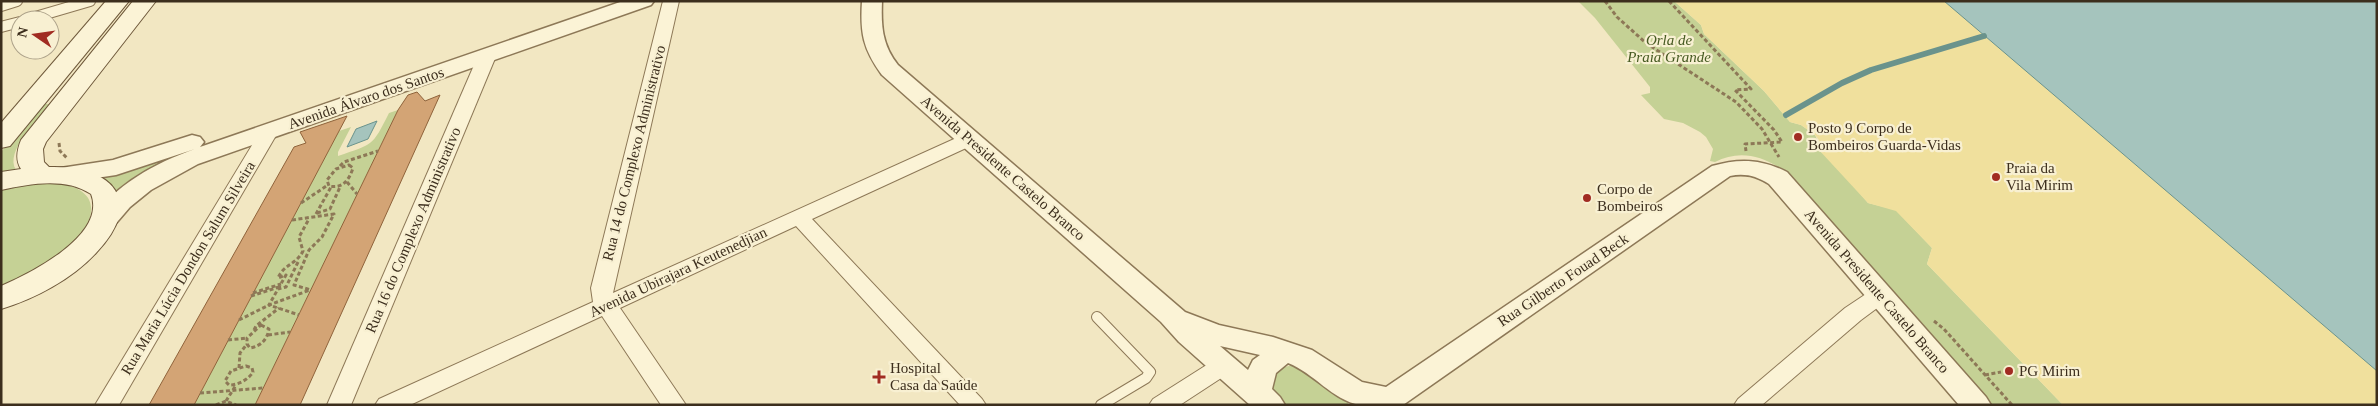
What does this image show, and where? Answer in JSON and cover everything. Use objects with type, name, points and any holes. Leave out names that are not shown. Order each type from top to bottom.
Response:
[{"type":"main road","points":[[5,132],[118,1]]},
{"type":"main road","points":[[52,175],[31,164],[30,149],[34,140],[145,1]]},
{"type":"main road","points":[[1,181],[52,175],[92,182],[101,189],[106,198],[107,209],[103,222],[86,246],[72,258],[36,282],[1,298]]},
{"type":"street","name":"Avenida Álvaro dos Santos","points":[[52,175],[105,170],[144,159],[604,1]]},
{"type":"street","name":"Avenida Álvaro dos Santos","points":[[103,222],[120,200],[159,173],[203,154],[644,1]]},
{"type":"street","name":"Rua 14 do Complexo Administrativo","points":[[606,305],[602,298],[602,288],[671,1]]},
{"type":"street","name":"Avenida Presidente Castelo Branco","points":[[872,1],[871,36],[875,48],[890,70],[1171,315],[1189,335],[1263,399]]},
{"type":"street","name":"Rua 16 do Complexo Administrativo","points":[[339,405],[487,56]]},
{"type":"street","name":"Rua Maria Lúcia Dondon Salum Silveira","points":[[107,405],[268,132]]},
{"type":"street","name":"Avenida Ubirajara Keutenedjian","points":[[386,405],[970,139]]},
{"type":"street","name":"Rua Gilberto Fouad Beck","points":[[1386,402],[1721,171],[1730,168],[1747,167],[1770,173],[1778,178]]},
{"type":"street","name":"Avenida Presidente Castelo Branco","points":[[1778,178],[1976,405]]},
{"type":"street","points":[[799,217],[974,405]]},
{"type":"street","points":[[1746,405],[1854,314],[1880,295]]},
{"type":"street","points":[[606,305],[674,405]]},
{"type":"street","name":"Avenida Presidente Castelo Branco","points":[[1171,315],[1199,329],[1217,335],[1278,349],[1291,356],[1314,362],[1356,398],[1372,398],[1386,402]]},
{"type":"street","points":[[1161,405],[1224,365],[1255,356],[1291,356]]},
{"type":"street","points":[[1263,399],[1263,368],[1291,356]]},
{"type":"lane","points":[[1,6],[17,1]]},
{"type":"lane","points":[[59,10],[90,1]]},
{"type":"lane","points":[[1097,317],[1150,372],[1146,378],[1101,405]]},
{"type":"path","points":[[1669,1],[1751,88],[1735,90],[1774,130],[1782,142],[1745,144],[1747,167]]},
{"type":"path","points":[[316,215],[329,186],[330,175],[344,162],[378,151]]},
{"type":"path","points":[[292,220],[309,218],[330,210],[340,187],[347,182],[354,168],[346,165],[338,168]]},
{"type":"path","points":[[347,182],[357,194]]},
{"type":"path","points":[[301,203],[329,186],[340,187]]},
{"type":"path","points":[[294,285],[309,250],[322,237],[334,214],[316,215]]},
{"type":"path","points":[[286,287],[303,251],[299,237],[309,218]]},
{"type":"path","points":[[269,305],[286,276],[278,278],[282,270],[298,261]]},
{"type":"path","points":[[239,320],[269,305],[311,290],[294,285],[252,294]]},
{"type":"path","points":[[269,305],[299,315]]},
{"type":"path","points":[[239,368],[240,353],[247,344],[247,338],[256,326],[279,308]]},
{"type":"path","points":[[254,330],[266,325],[269,329],[268,335]]},
{"type":"path","points":[[247,344],[250,348],[254,348],[268,335],[290,332]]},
{"type":"path","points":[[228,340],[247,338]]},
{"type":"path","points":[[226,401],[236,385],[250,377],[253,372],[252,368],[239,368],[231,371],[225,381],[236,385]]},
{"type":"path","points":[[200,393],[263,388]]},
{"type":"path","points":[[216,405],[226,401],[236,405]]},
{"type":"green space","name":"Orla de Praia Grande","points":[[1578,1],[1674,1],[1701,25],[1704,34],[1764,91],[1790,122],[1801,125],[1815,135],[1820,146],[1868,203],[1896,210],[1932,248],[1927,264],[2063,405],[1986,405],[1778,167],[1763,159],[1739,155],[1715,162],[1710,161],[1713,149],[1706,137],[1683,123],[1664,119],[1641,95],[1650,93],[1650,87],[1595,18]]},
{"type":"green space","points":[[43,103],[51,105],[31,127],[19,145],[14,162],[16,170],[1,176],[1,152]]},
{"type":"green space","points":[[398,110],[255,405],[194,405],[339,131],[351,127],[338,152],[338,156],[370,143],[379,132],[389,113]]},
{"type":"green space","points":[[193,147],[195,152],[118,192],[105,179],[106,176]]},
{"type":"green space","points":[[32,183],[63,184],[80,190],[87,197],[91,205],[91,214],[82,233],[67,250],[45,266],[1,290],[1,188]]},
{"type":"green space","points":[[1296,365],[1348,401],[1348,405],[1283,405],[1269,387],[1270,382],[1274,374],[1281,368]]},
{"type":"sand","name":"Praia da Vila Mirim","points":[[1674,1],[1944,1],[2377,371],[2377,405],[2063,405],[1927,264],[1932,248],[1896,211],[1868,203],[1819,150],[1819,140],[1815,135],[1801,125],[1790,122],[1764,91],[1704,34],[1701,25]]},
{"type":"water","points":[[1944,1],[2377,1],[2377,371]]},
{"type":"water","points":[[377,121],[368,139],[347,147],[356,129]]},
{"type":"building","points":[[417,92],[425,101],[440,95],[300,405],[255,405],[398,110],[408,95]]},
{"type":"building","points":[[347,116],[194,405],[149,405],[294,147],[306,143],[300,132]]},
{"type":"waterway","points":[[1786,115],[1842,83],[1871,70],[1984,36]]},
{"type":"place","name":"Posto 9 Corpo de Bombeiros Guarda-Vidas","points":[[1798,137]]},
{"type":"place","name":"Praia da Vila Mirim","points":[[1996,177]]},
{"type":"place","name":"Corpo de Bombeiros","points":[[1587,198]]},
{"type":"place","name":"PG Mirim","points":[[2009,371]]},
{"type":"place","name":"Hospital Casa da Saúde","points":[[879,377]]}]
